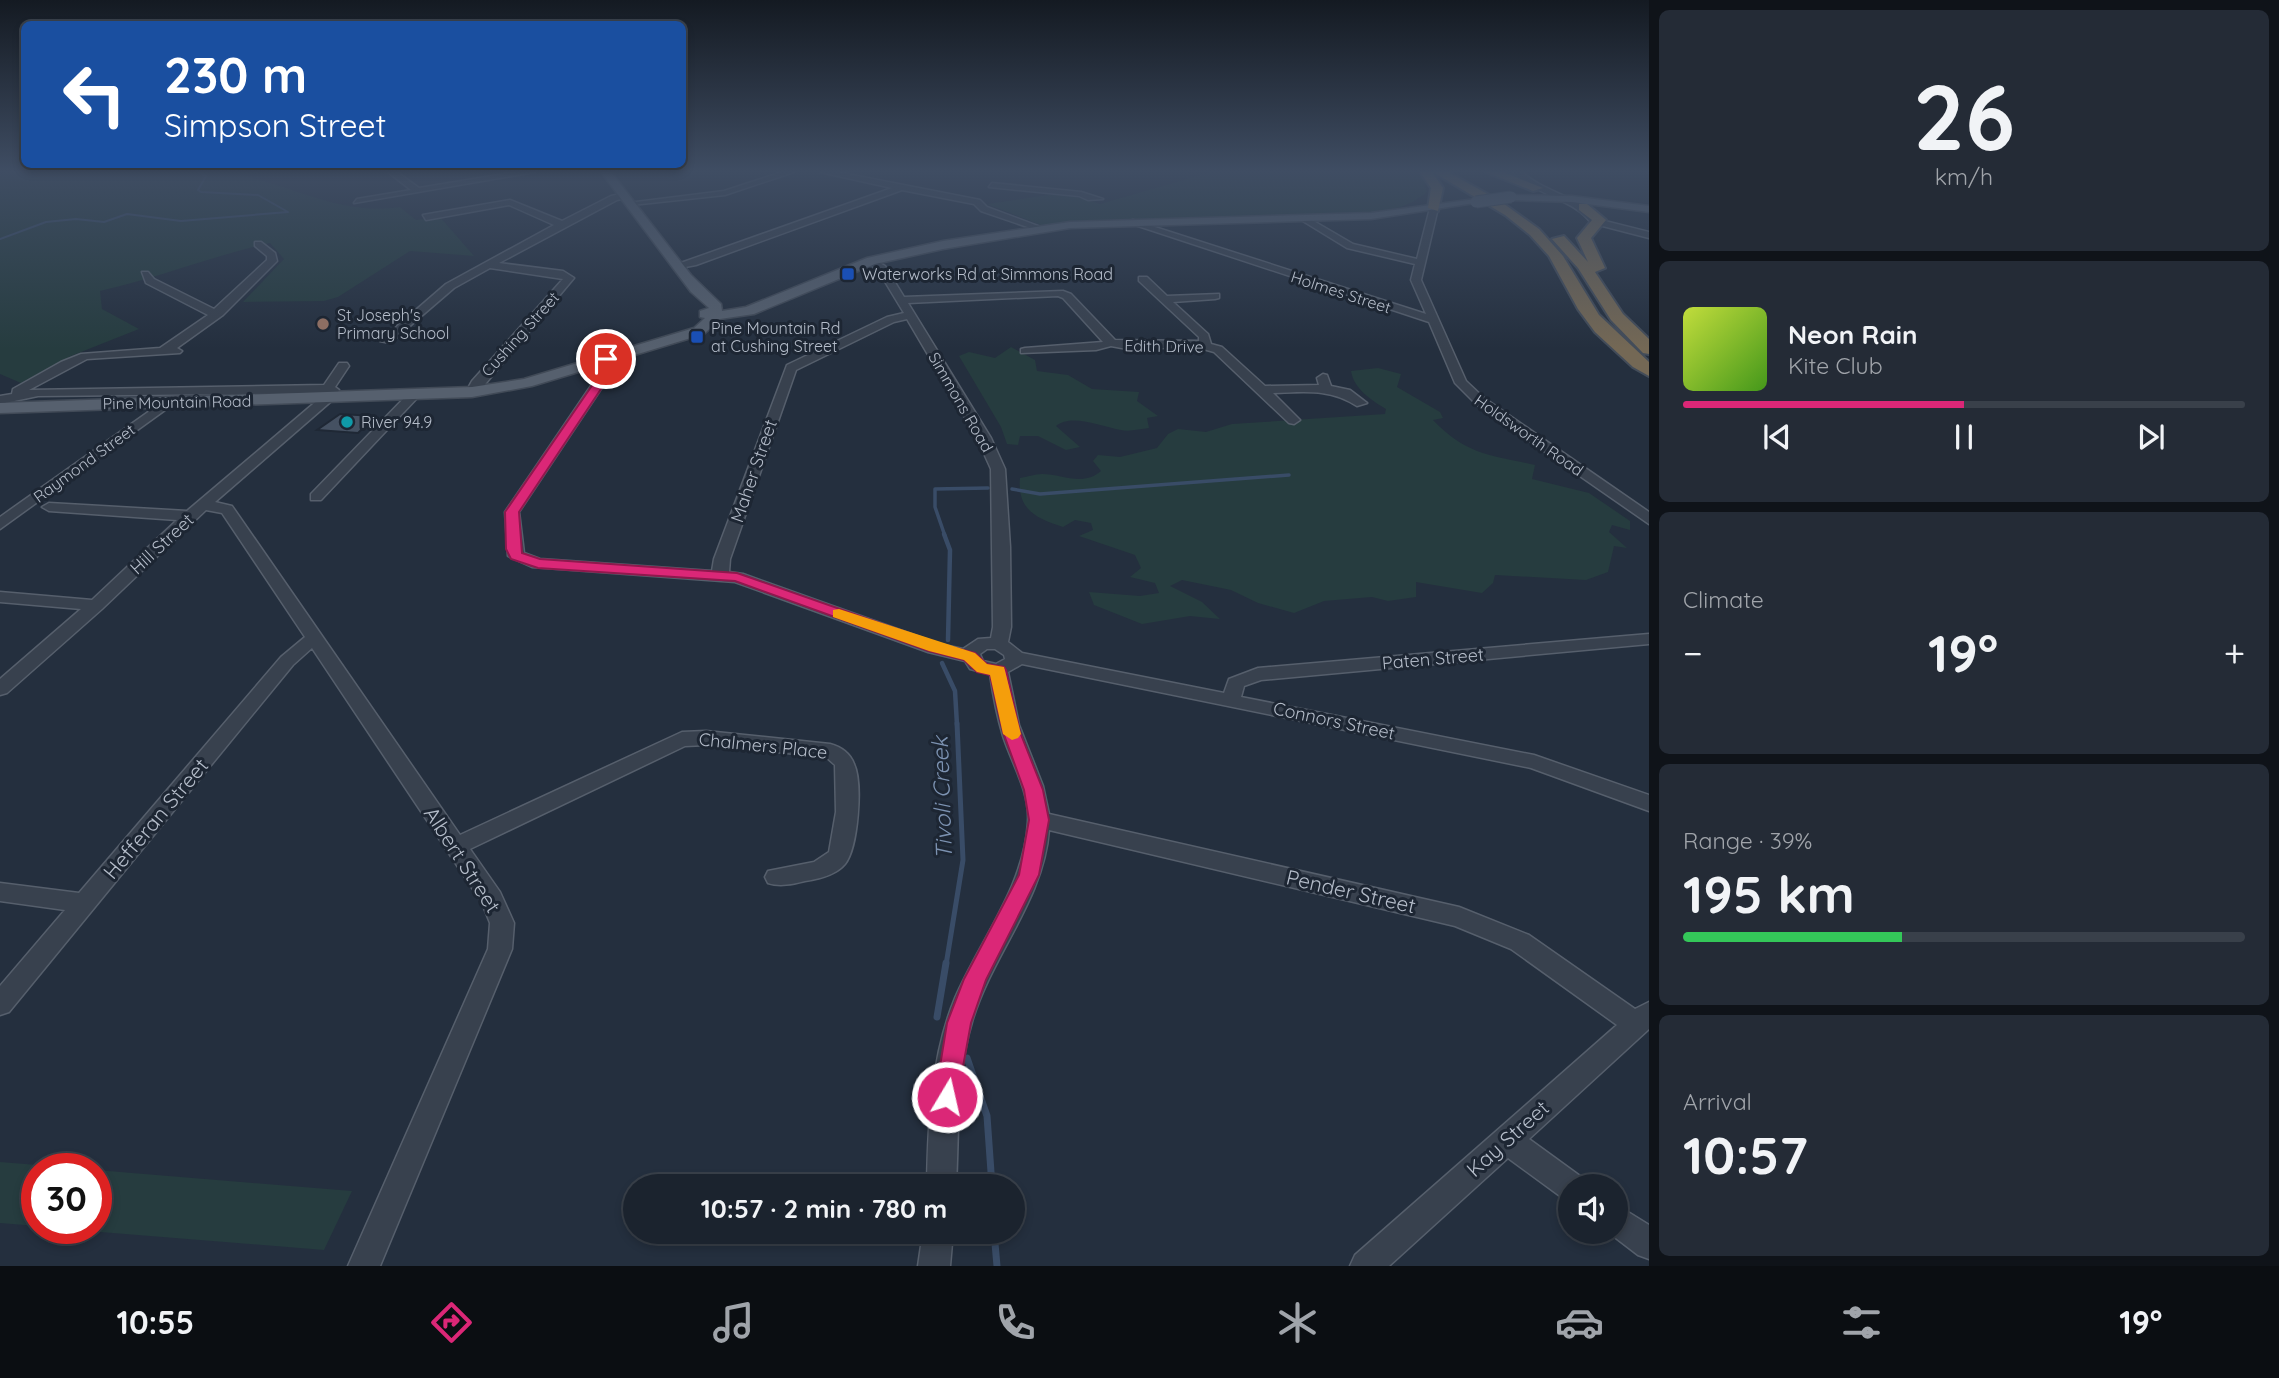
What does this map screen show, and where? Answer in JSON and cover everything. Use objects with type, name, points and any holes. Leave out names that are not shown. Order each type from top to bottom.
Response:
[{"type":"highway","points":[[1532,231],[1561,263],[1579,299],[1597,323],[1649,371]]},
{"type":"highway","points":[[1547,231],[1564,244],[1584,266],[1611,308],[1649,349]]},
{"type":"highway","points":[[1590,231],[1584,238],[1616,304],[1611,308]]},
{"type":"main road","points":[[654,231],[711,310],[746,312],[871,261],[943,245],[1029,231]]},
{"type":"main road","points":[[711,310],[761,306]]},
{"type":"main road","name":"Pine Mountain Road","points":[[0,408],[35,394],[168,402],[327,392],[350,398],[472,392],[526,383],[699,331],[711,310]]},
{"type":"street","points":[[386,341],[444,290],[551,231]]},
{"type":"street","points":[[680,265],[693,263],[781,231]]},
{"type":"street","name":"Holmes Street","points":[[1158,231],[1433,320]]},
{"type":"street","points":[[1324,231],[1350,246],[1419,262]]},
{"type":"street","name":"Holdsworth Road","points":[[1428,231],[1416,281],[1461,383],[1469,393],[1649,519]]},
{"type":"street","points":[[35,394],[61,366],[85,356],[170,351],[219,313],[272,261],[272,255],[258,244]]},
{"type":"street","name":"Simmons Road","points":[[871,261],[881,267],[911,315],[984,438],[998,469],[1002,547],[1002,628],[999,644]]},
{"type":"street","name":"Cushing Street","points":[[472,392],[476,384],[569,277],[489,265]]},
{"type":"street","points":[[145,274],[150,281],[203,310],[219,313]]},
{"type":"street","points":[[1143,279],[1204,336],[1205,345]]},
{"type":"street","name":"Edith Drive","points":[[901,300],[1059,293],[1067,296],[1111,343],[1205,345],[1218,349],[1294,420]]},
{"type":"street","points":[[1164,299],[1221,296]]},
{"type":"street","name":"Maher Street","points":[[720,575],[722,559],[791,368],[891,319],[911,315]]},
{"type":"street","points":[[1025,351],[1096,348],[1111,343]]},
{"type":"street","points":[[606,359],[609,364],[607,371],[512,512],[513,549],[516,556],[538,564],[737,577],[934,648],[962,655],[982,668],[1006,664]]},
{"type":"street","name":"Hill Street","points":[[0,689],[96,605],[327,392],[344,366]]},
{"type":"street","points":[[1261,390],[1325,383],[1361,403]]},
{"type":"street","name":"Pine Mountain Road","points":[[6,398],[77,393],[327,392]]},
{"type":"street","points":[[316,498],[413,396]]},
{"type":"street","name":"Raymond Street","points":[[0,524],[168,402]]},
{"type":"street","points":[[49,507],[197,511]]},
{"type":"street","name":"Albert Street","points":[[197,511],[227,509],[492,899],[502,923],[500,949],[364,1266]]},
{"type":"street","points":[[0,597],[96,605]]},
{"type":"street","name":"Hefferan Street","points":[[0,1004],[287,661],[314,638]]},
{"type":"street","name":"Paten Street","points":[[1231,700],[1236,683],[1258,674],[1649,639]]},
{"type":"street","points":[[943,1174],[947,1097],[959,1023],[980,969],[1029,875],[1039,820],[1034,790],[1012,732],[1006,664],[1010,649],[999,644],[978,645],[962,655]]},
{"type":"street","name":"Connors Street","points":[[1006,664],[1231,700],[1534,762],[1649,803]]},
{"type":"street","name":"Chalmers Place","points":[[456,846],[682,739],[706,738],[830,751],[837,755],[846,768],[841,851],[832,863],[820,868],[776,877]]},
{"type":"street","name":"Pender Street","points":[[1039,820],[1459,917],[1520,942],[1643,1018]]},
{"type":"street","points":[[0,892],[86,903]]},
{"type":"street","name":"Kay Street","points":[[1366,1266],[1643,1018]]},
{"type":"street","points":[[1508,1141],[1558,1177]]},
{"type":"street","points":[[1628,1229],[1649,1244]]},
{"type":"street","points":[[934,1266],[937,1244]]},
{"type":"green space","points":[[0,231],[452,231],[474,256],[410,251],[338,297],[324,301],[243,302],[284,259],[270,243],[100,291],[102,309],[139,329],[71,356],[21,383],[0,374]]},
{"type":"green space","points":[[1011,347],[1035,360],[1037,371],[1068,375],[1092,389],[1139,392],[1137,401],[1158,416],[1147,418],[1149,428],[1131,431],[1087,422],[1063,422],[1056,426],[1080,447],[1066,450],[1038,436],[1020,436],[1018,445],[1007,444],[1001,427],[959,356],[969,352],[995,358]]},
{"type":"green space","points":[[1378,368],[1401,374],[1397,387],[1440,412],[1443,418],[1433,420],[1445,432],[1468,447],[1492,456],[1535,465],[1532,479],[1589,493],[1630,521],[1630,530],[1612,525],[1609,532],[1627,548],[1614,546],[1608,572],[1586,580],[1495,575],[1493,583],[1482,593],[1416,582],[1416,597],[1388,601],[1372,597],[1324,601],[1294,613],[1258,603],[1231,590],[1182,580],[1170,586],[1202,602],[1220,619],[1190,616],[1142,624],[1094,605],[1089,592],[1140,596],[1159,593],[1155,583],[1130,577],[1141,568],[1135,555],[1079,536],[1093,530],[1091,523],[1075,520],[1063,527],[1044,520],[1030,511],[1022,498],[1020,478],[1042,474],[1080,479],[1094,476],[1101,471],[1093,461],[1098,455],[1120,457],[1157,448],[1168,434],[1178,429],[1206,432],[1232,424],[1385,414],[1386,409],[1359,389],[1351,371]]},
{"type":"green space","points":[[0,1162],[21,1164],[21,1225],[0,1223]]},
{"type":"green space","points":[[112,1171],[352,1191],[324,1250],[112,1233]]},
{"type":"building","name":"River 94.9","points":[[340,414],[375,416],[358,433],[317,430]]},
{"type":"waterway","points":[[0,239],[21,231]]},
{"type":"waterway","name":"Tivoli Creek","points":[[1012,489],[1040,494],[1289,475]]},
{"type":"waterway","name":"Tivoli Creek","points":[[945,536],[935,507],[935,489],[988,488]]},
{"type":"waterway","name":"Tivoli Creek","points":[[944,534],[950,550],[948,640]]},
{"type":"waterway","name":"Tivoli Creek","points":[[942,663],[955,691],[957,725]]},
{"type":"waterway","name":"Tivoli Creek","points":[[946,965],[963,860],[957,723]]},
{"type":"waterway","name":"Tivoli Creek","points":[[937,1017],[946,963]]},
{"type":"waterway","name":"Tivoli Creek","points":[[967,1058],[987,1116],[991,1174]]},
{"type":"waterway","name":"Tivoli Creek","points":[[995,1244],[997,1266]]},
{"type":"slow traffic","points":[[839,613],[934,648],[970,656],[976,665],[982,668],[998,670],[1012,734]]},
{"type":"place","name":"Waterworks Rd at Simmons Road","points":[[848,274]]},
{"type":"place","name":"St Joseph's Primary School","points":[[323,324]]},
{"type":"place","name":"Pine Mountain Rd at Cushing Street","points":[[697,337]]},
{"type":"place","name":"River 94.9","points":[[347,422]]},
{"type":"route","points":[[606,359],[609,364],[607,371],[512,512],[513,549],[516,556],[538,564],[737,577],[934,648],[970,656],[976,665],[982,668],[998,670],[1012,732],[1034,790],[1039,820],[1037,841],[1029,875],[975,979],[959,1023],[947,1097]]}]
